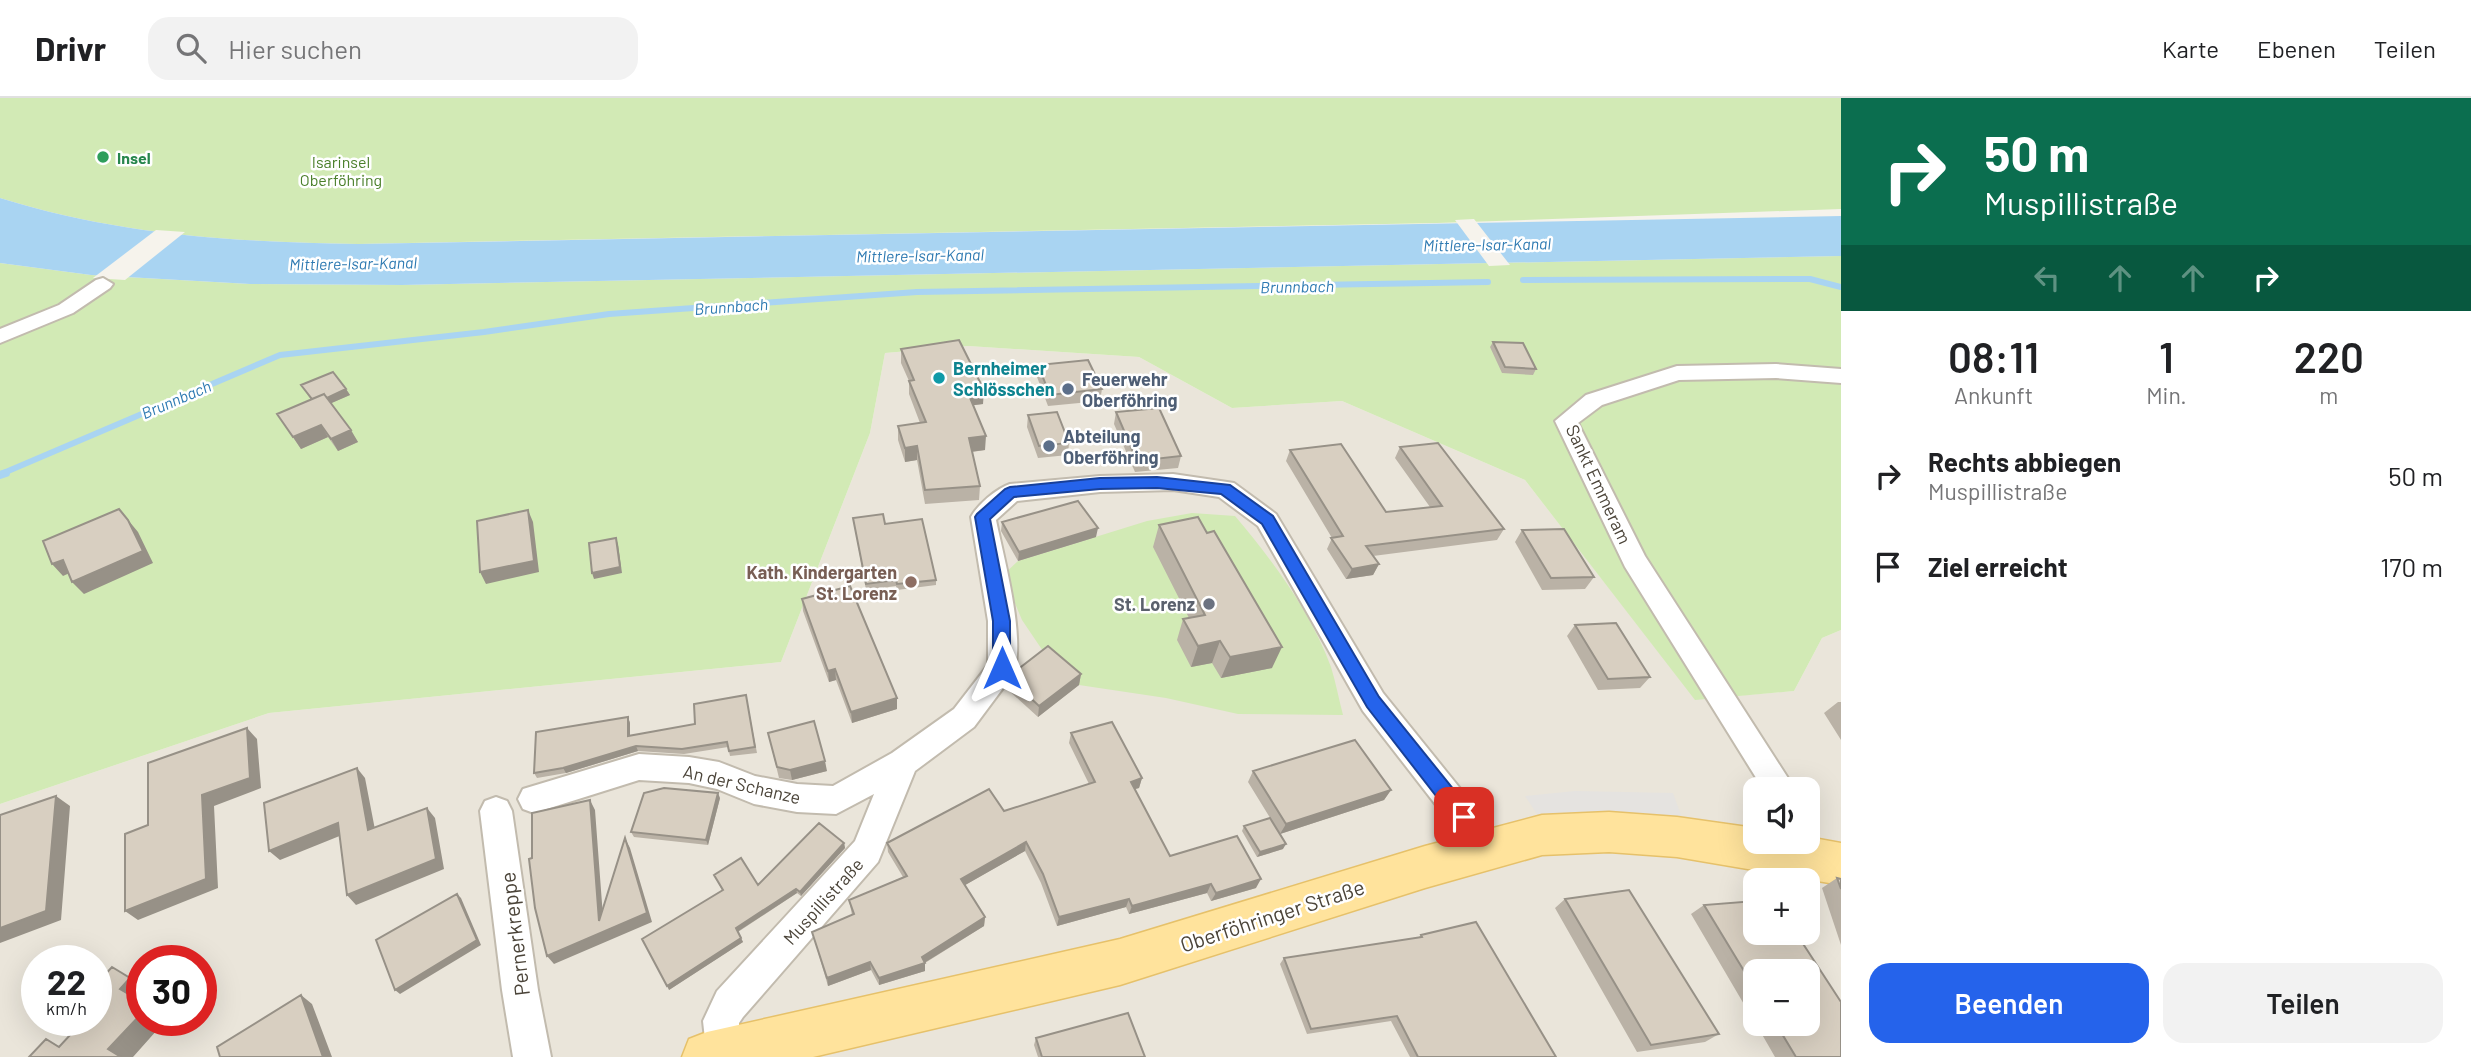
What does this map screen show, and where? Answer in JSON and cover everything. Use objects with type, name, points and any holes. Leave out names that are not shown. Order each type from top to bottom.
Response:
[{"type":"main road","name":"Oberföhringer Straße","points":[[715,1055],[1120,962],[1425,867],[1542,835],[1609,832],[1824,853]]},
{"type":"street","points":[[0,337],[66,309],[103,284]]},
{"type":"street","name":"Sankt Emmeram","points":[[1772,777],[1633,560],[1566,421],[1594,400],[1676,373],[1776,371],[1841,376]]},
{"type":"street","points":[[903,762],[964,718],[1002,668],[1002,621],[983,517],[1010,492],[1100,484],[1165,482],[1225,489],[1267,520],[1373,702],[1464,817],[1483,852]]},
{"type":"street","name":"An der Schanze","points":[[534,799],[639,767],[690,770],[719,776],[754,790],[797,798],[836,800],[903,762]]},
{"type":"street","name":"Muspillistraße","points":[[715,1055],[721,1020],[730,1004],[867,851],[903,762]]},
{"type":"street","name":"Pernerkreppe","points":[[496,811],[531,1057]]},
{"type":"shaded area","points":[[968,346],[1139,357],[1232,408],[1342,401],[1525,480],[1695,699],[1794,691],[1822,638],[1841,630],[1841,1057],[0,1057],[0,804],[269,713],[781,662],[870,433],[885,353]]},
{"type":"shaded area","points":[[1575,791],[1673,793],[1682,818],[1539,817],[1525,796]]},
{"type":"green space","name":"Isarinsel Oberföhring","points":[[0,98],[1841,98],[1841,209],[1437,223],[358,244],[266,241],[177,234],[89,221],[0,198]]},
{"type":"green space","points":[[1841,256],[1841,630],[1822,638],[1794,691],[1695,700],[1525,480],[1342,401],[1232,408],[1139,357],[968,346],[885,353],[870,433],[781,662],[269,713],[0,804],[0,263],[91,275],[250,284],[402,285]]},
{"type":"green space","points":[[1192,513],[1235,516],[1263,551],[1301,606],[1322,646],[1331,667],[1343,715],[1238,714],[1166,698],[1079,685],[1047,657],[1022,620],[1003,575],[1018,561],[1147,521]]},
{"type":"water","name":"Mittlere-Isar-Kanal","points":[[0,198],[89,221],[177,234],[358,244],[1841,216],[1841,256],[402,285],[250,284],[91,275],[0,263]]},
{"type":"pier","points":[[1474,219],[1510,265],[1489,266],[1455,220]]},
{"type":"pier","points":[[156,230],[185,232],[125,280],[93,278]]},
{"type":"building","points":[[959,340],[984,390],[968,393],[986,436],[969,438],[980,486],[925,490],[917,446],[905,448],[898,426],[926,422],[909,381],[914,380],[901,349]]},
{"type":"building","points":[[1493,342],[1523,343],[1536,369],[1505,367]]},
{"type":"building","points":[[1088,360],[1102,389],[1050,395],[1038,365]]},
{"type":"building","points":[[333,372],[346,389],[327,398],[324,394],[312,399],[301,385]]},
{"type":"building","points":[[324,394],[351,430],[331,439],[321,425],[293,437],[277,414]]},
{"type":"building","points":[[1159,408],[1181,456],[1137,461],[1116,412]]},
{"type":"building","points":[[1057,412],[1069,443],[1039,446],[1028,415]]},
{"type":"building","points":[[1438,443],[1504,529],[1366,546],[1379,564],[1352,569],[1331,538],[1343,536],[1290,450],[1341,444],[1386,512],[1442,506],[1400,447]]},
{"type":"building","points":[[1078,501],[1098,528],[1019,552],[1002,522]]},
{"type":"building","points":[[119,509],[128,520],[143,551],[72,582],[63,560],[52,564],[43,541]]},
{"type":"building","points":[[528,510],[534,561],[480,572],[477,521]]},
{"type":"building","points":[[883,514],[885,524],[922,519],[936,580],[897,584],[896,580],[866,584],[853,518]]},
{"type":"building","points":[[1198,517],[1207,533],[1214,531],[1282,647],[1230,657],[1220,641],[1198,646],[1183,619],[1205,615],[1159,525]]},
{"type":"building","points":[[1564,529],[1594,577],[1551,578],[1522,530]]},
{"type":"building","points":[[616,538],[620,567],[592,573],[589,543]]},
{"type":"building","points":[[850,586],[897,698],[851,712],[835,669],[828,671],[802,599]]},
{"type":"building","points":[[1616,623],[1650,677],[1608,679],[1575,625]]},
{"type":"building","points":[[1048,646],[1081,674],[1039,706],[1008,677]]},
{"type":"building","points":[[746,695],[755,747],[729,751],[727,742],[682,749],[636,746],[563,768],[534,773],[536,732],[628,717],[628,736],[695,724],[694,704]]},
{"type":"building","points":[[814,721],[825,761],[790,770],[777,767],[768,733]]},
{"type":"building","points":[[1112,722],[1142,778],[1131,782],[1170,856],[1237,836],[1261,879],[1216,893],[1211,884],[1132,906],[1129,899],[1059,917],[1043,874],[1026,842],[961,879],[985,917],[922,957],[925,963],[879,978],[870,962],[827,978],[812,932],[854,914],[849,900],[907,876],[887,843],[989,789],[1004,811],[1095,782],[1071,733]]},
{"type":"building","points":[[247,728],[250,778],[202,795],[206,879],[125,911],[125,834],[148,825],[148,763]]},
{"type":"building","points":[[1355,740],[1391,790],[1286,824],[1253,771]]},
{"type":"building","points":[[357,768],[368,830],[427,808],[436,859],[347,895],[338,823],[269,851],[264,803]]},
{"type":"building","points":[[664,788],[718,793],[706,840],[631,832],[644,793]]},
{"type":"building","points":[[56,796],[46,911],[0,928],[0,815]]},
{"type":"building","points":[[590,800],[599,921],[625,838],[647,913],[547,956],[535,908],[529,859],[532,858],[532,813]]},
{"type":"building","points":[[1270,818],[1286,844],[1260,852],[1244,826]]},
{"type":"building","points":[[819,823],[844,843],[800,892],[796,889],[736,928],[741,938],[667,986],[642,939],[723,890],[714,875],[741,858],[758,885]]},
{"type":"building","points":[[1629,890],[1719,1034],[1651,1045],[1565,899]]},
{"type":"building","points":[[457,894],[477,940],[395,990],[376,940]]},
{"type":"building","points":[[1743,902],[1743,945],[1804,945],[1813,959],[1743,959],[1743,969],[1704,905]]},
{"type":"building","points":[[1476,922],[1556,1057],[1418,1057],[1397,1016],[1311,1029],[1284,958],[1422,937],[1421,935]]},
{"type":"building","points":[[112,967],[126,976],[126,982],[120,989],[126,993],[126,1030],[108,1049],[121,1057],[29,1057],[46,1039],[59,1047],[69,1036],[112,1036]]},
{"type":"building","points":[[1820,970],[1841,1002],[1841,1057],[1796,1057],[1783,1036],[1820,1036]]},
{"type":"building","points":[[301,995],[323,1057],[220,1057],[217,1047]]},
{"type":"building","points":[[1128,1013],[1145,1057],[1042,1057],[1036,1038]]},
{"type":"waterway","name":"Brunnbach","points":[[1523,280],[1810,279],[1841,287]]},
{"type":"waterway","name":"Brunnbach","points":[[1,474],[280,355],[484,332],[609,314],[917,292],[1488,282]]},
{"type":"waterway","name":"Brunnbach","points":[[0,475],[6,473]]},
{"type":"place","name":"Insel","points":[[103,157]]},
{"type":"place","name":"Bernheimer Schlösschen","points":[[939,378]]},
{"type":"place","name":"Feuerwehr Oberföhring","points":[[1068,389]]},
{"type":"place","name":"Abteilung Oberföhring","points":[[1049,446]]},
{"type":"place","name":"Kath. Kindergarten St. Lorenz","points":[[911,582]]},
{"type":"place","name":"St. Lorenz","points":[[1209,604]]},
{"type":"route","points":[[1002,668],[1002,621],[983,517],[1010,492],[1157,482],[1225,489],[1267,520],[1373,702],[1464,817]]}]
